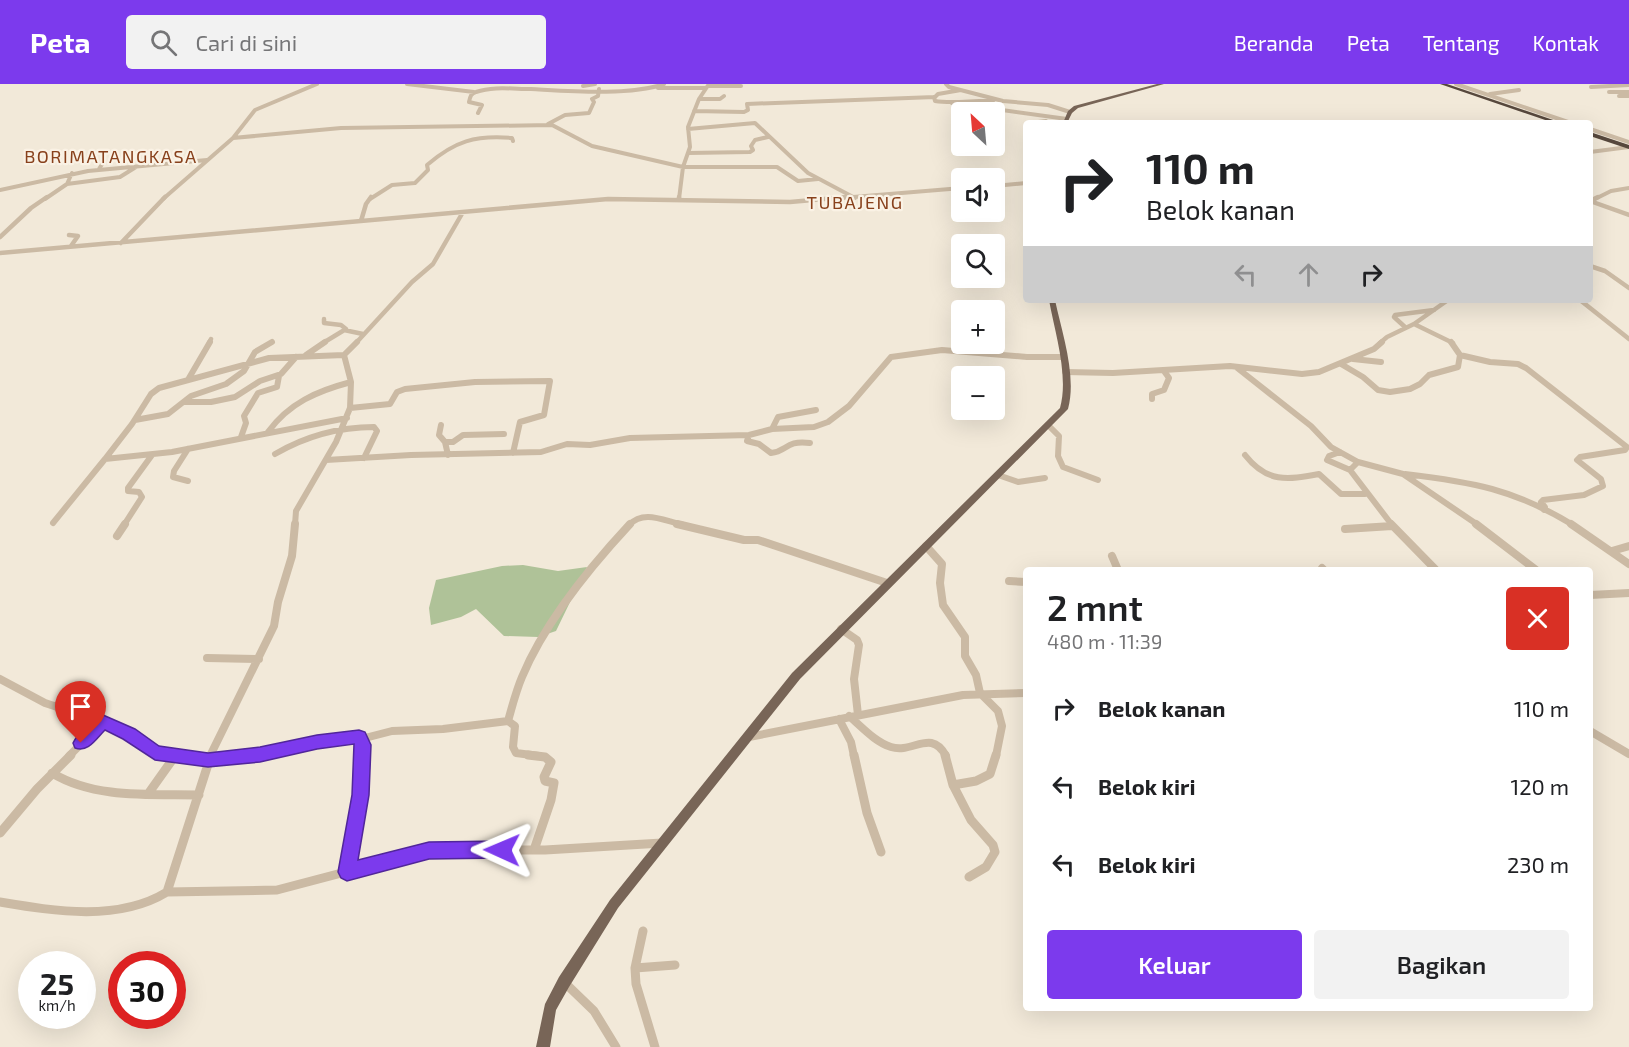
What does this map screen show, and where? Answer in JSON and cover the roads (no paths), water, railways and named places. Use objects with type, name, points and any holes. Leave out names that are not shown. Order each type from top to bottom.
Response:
[{"type":"highway","points":[[1442,84],[1456,86],[1555,120]]},
{"type":"highway","points":[[1603,136],[1629,147]]},
{"type":"main road","points":[[1067,120],[1071,112],[1088,103],[1162,84]]},
{"type":"main road","points":[[543,1047],[549,1013],[564,982],[614,904],[796,676],[1064,409],[1067,400],[1065,372],[1053,303]]},
{"type":"street","points":[[121,243],[168,194],[233,138],[255,110],[317,84]]},
{"type":"street","points":[[407,84],[474,92],[498,86],[561,90],[741,86]]},
{"type":"street","points":[[583,86],[595,84]]},
{"type":"street","points":[[658,88],[664,84]]},
{"type":"street","points":[[946,84],[998,99],[1048,105],[1071,112]]},
{"type":"street","points":[[1456,86],[1472,84]]},
{"type":"street","points":[[1595,84],[1602,88]]},
{"type":"street","points":[[561,90],[567,85]]},
{"type":"street","points":[[1591,87],[1628,85]]},
{"type":"street","points":[[679,200],[683,167],[690,142],[688,129],[699,99],[708,86]]},
{"type":"street","points":[[1456,86],[1486,94],[1556,120]]},
{"type":"street","points":[[532,125],[548,124],[567,115],[590,113],[594,102],[592,99],[598,96],[599,89]]},
{"type":"street","points":[[694,111],[744,112],[748,110],[747,104],[934,97],[961,90]]},
{"type":"street","points":[[1486,94],[1519,90]]},
{"type":"street","points":[[474,92],[468,102],[482,105],[478,113]]},
{"type":"street","points":[[1610,92],[1629,92]]},
{"type":"street","points":[[699,99],[720,99],[724,96]]},
{"type":"street","points":[[1619,96],[1629,96]]},
{"type":"street","points":[[934,97],[936,102],[951,103]]},
{"type":"street","points":[[964,102],[998,99]]},
{"type":"street","points":[[1005,111],[1060,120]]},
{"type":"street","points":[[688,129],[754,123],[761,126],[768,137],[808,173],[857,199]]},
{"type":"street","points":[[233,138],[340,128],[553,125],[591,146],[683,167],[779,168],[798,181],[818,179]]},
{"type":"street","points":[[361,221],[366,204],[372,196],[392,185],[415,183],[428,170],[428,164],[445,148],[487,136],[512,138],[513,141]]},
{"type":"street","points":[[1603,136],[1629,142]]},
{"type":"street","points":[[688,153],[750,152],[753,150],[751,146],[755,140],[768,137]]},
{"type":"street","points":[[1593,152],[1629,147]]},
{"type":"street","points":[[0,190],[99,169],[207,160]]},
{"type":"street","points":[[99,169],[104,161]]},
{"type":"street","points":[[0,237],[31,208],[67,184],[120,177],[136,166]]},
{"type":"street","points":[[67,184],[72,173]]},
{"type":"street","points":[[1005,185],[1023,183]]},
{"type":"street","points":[[1593,200],[1611,191],[1629,188]]},
{"type":"street","points":[[0,253],[608,199],[777,202],[857,199],[951,189]]},
{"type":"street","points":[[1593,202],[1629,215]]},
{"type":"street","points":[[53,523],[68,501],[95,474],[154,390],[189,378],[269,358],[344,355],[387,312],[412,282],[433,264],[463,212]]},
{"type":"street","points":[[69,235],[78,238],[71,246]]},
{"type":"street","points":[[1593,267],[1617,278],[1629,288]]},
{"type":"street","points":[[1617,278],[1629,279]]},
{"type":"street","points":[[1065,372],[1164,371],[1234,366],[1307,374],[1341,364],[1374,349],[1387,337],[1414,324],[1444,303]]},
{"type":"street","points":[[1584,303],[1629,339]]},
{"type":"street","points":[[1405,327],[1395,315],[1435,310]]},
{"type":"street","points":[[324,319],[324,323],[345,327],[344,330]]},
{"type":"street","points":[[1341,364],[1363,377],[1378,390],[1402,392],[1420,384],[1429,375],[1458,367],[1460,355],[1450,339],[1426,332],[1414,324]]},
{"type":"street","points":[[304,356],[328,340],[334,333],[344,330],[363,334]]},
{"type":"street","points":[[189,378],[211,339]]},
{"type":"street","points":[[135,420],[168,414],[191,396],[232,380],[244,371],[255,352],[272,342]]},
{"type":"street","points":[[326,460],[541,452],[567,444],[590,445],[630,438],[749,435],[772,429],[814,426],[828,422],[849,406],[891,357],[942,350],[1027,357],[1062,357]]},
{"type":"street","points":[[167,892],[208,760],[274,626],[278,602],[292,556],[296,511],[348,418],[351,382],[344,355]]},
{"type":"street","points":[[1460,355],[1522,366],[1556,390],[1628,448],[1580,457],[1577,460],[1601,479],[1603,486],[1584,495],[1543,500],[1541,502],[1545,507],[1544,510]]},
{"type":"street","points":[[185,402],[198,404],[243,394],[260,381],[279,376],[296,357]]},
{"type":"street","points":[[1353,359],[1366,364],[1381,362]]},
{"type":"street","points":[[1234,366],[1340,452],[1358,462],[1402,474],[1468,482],[1495,488],[1544,510],[1612,551],[1629,564]]},
{"type":"street","points":[[1152,399],[1152,394],[1164,390],[1169,378],[1164,371]]},
{"type":"street","points":[[241,437],[246,423],[244,416],[255,396],[263,390],[277,387],[279,376]]},
{"type":"street","points":[[350,408],[387,405],[393,402],[397,392],[405,389],[475,382],[550,381],[544,415],[520,422],[513,453]]},
{"type":"street","points":[[268,432],[284,411],[306,397],[316,391],[351,382]]},
{"type":"street","points":[[772,429],[778,417],[816,410]]},
{"type":"street","points":[[105,459],[188,449],[348,418]]},
{"type":"street","points":[[441,425],[439,435],[445,442],[448,455]]},
{"type":"street","points":[[1048,425],[1059,436],[1058,458],[1062,466],[1072,473],[1089,475],[1098,480]]},
{"type":"street","points":[[275,454],[302,440],[342,429],[370,426],[377,430],[364,458]]},
{"type":"street","points":[[445,442],[453,442],[463,435],[504,434]]},
{"type":"street","points":[[749,435],[746,438],[747,441],[759,444],[771,453],[778,452],[783,445],[790,442],[810,443]]},
{"type":"street","points":[[188,449],[174,471],[173,477],[188,481]]},
{"type":"street","points":[[1340,452],[1329,456],[1327,460],[1350,470],[1365,494],[1392,526],[1433,567]]},
{"type":"street","points":[[117,536],[142,497],[139,492],[128,491],[128,488],[152,455]]},
{"type":"street","points":[[1245,455],[1253,465],[1274,478],[1289,479],[1319,474],[1341,494],[1365,494]]},
{"type":"street","points":[[1350,470],[1358,462]]},
{"type":"street","points":[[1402,474],[1486,531],[1532,567]]},
{"type":"street","points":[[998,475],[1018,482],[1046,478]]},
{"type":"street","points":[[508,721],[521,678],[543,636],[606,550],[637,517],[644,516],[744,540],[758,540],[887,583]]},
{"type":"street","points":[[1345,529],[1392,526]]},
{"type":"street","points":[[926,546],[942,564],[940,583],[943,605],[965,637],[965,656],[976,675],[980,693],[998,711],[1002,726],[994,767],[984,778],[953,785]]},
{"type":"street","points":[[1612,551],[1629,546]]},
{"type":"street","points":[[1112,556],[1117,567]]},
{"type":"street","points":[[1009,580],[1023,582]]},
{"type":"street","points":[[1593,595],[1629,593]]},
{"type":"street","points":[[841,629],[857,640],[859,645],[854,679],[858,714]]},
{"type":"street","points":[[207,658],[259,659]]},
{"type":"street","points":[[0,679],[45,703],[103,722],[129,734],[155,753],[208,760],[260,754],[355,736],[361,739],[392,731],[443,729],[508,721],[515,726],[513,747],[516,753],[545,757],[551,762],[544,779],[554,783],[551,800],[534,850]]},
{"type":"street","points":[[749,737],[858,714],[980,693],[1023,693]]},
{"type":"street","points":[[849,716],[889,746],[900,750],[927,741],[940,746],[946,757],[953,785],[971,820],[993,845],[995,852],[986,867],[969,877]]},
{"type":"street","points":[[839,718],[851,742],[867,813],[881,852]]},
{"type":"street","points":[[0,833],[52,773],[103,722]]},
{"type":"street","points":[[1593,733],[1629,754]]},
{"type":"street","points":[[347,872],[360,795],[363,745],[361,739]]},
{"type":"street","points":[[148,794],[175,756]]},
{"type":"street","points":[[52,773],[64,780],[111,791],[199,795]]},
{"type":"street","points":[[0,902],[43,910],[121,909],[145,905],[167,892],[261,891],[289,887],[429,850],[534,850],[662,843]]},
{"type":"street","points":[[643,931],[635,968],[636,984],[655,1047]]},
{"type":"street","points":[[635,968],[675,965]]},
{"type":"street","points":[[564,982],[578,991],[593,1008],[616,1047]]},
{"type":"district","name":"BORIMATANGKASA","points":[[111,157]]},
{"type":"district","name":"TUBAJENG","points":[[855,203]]}]
